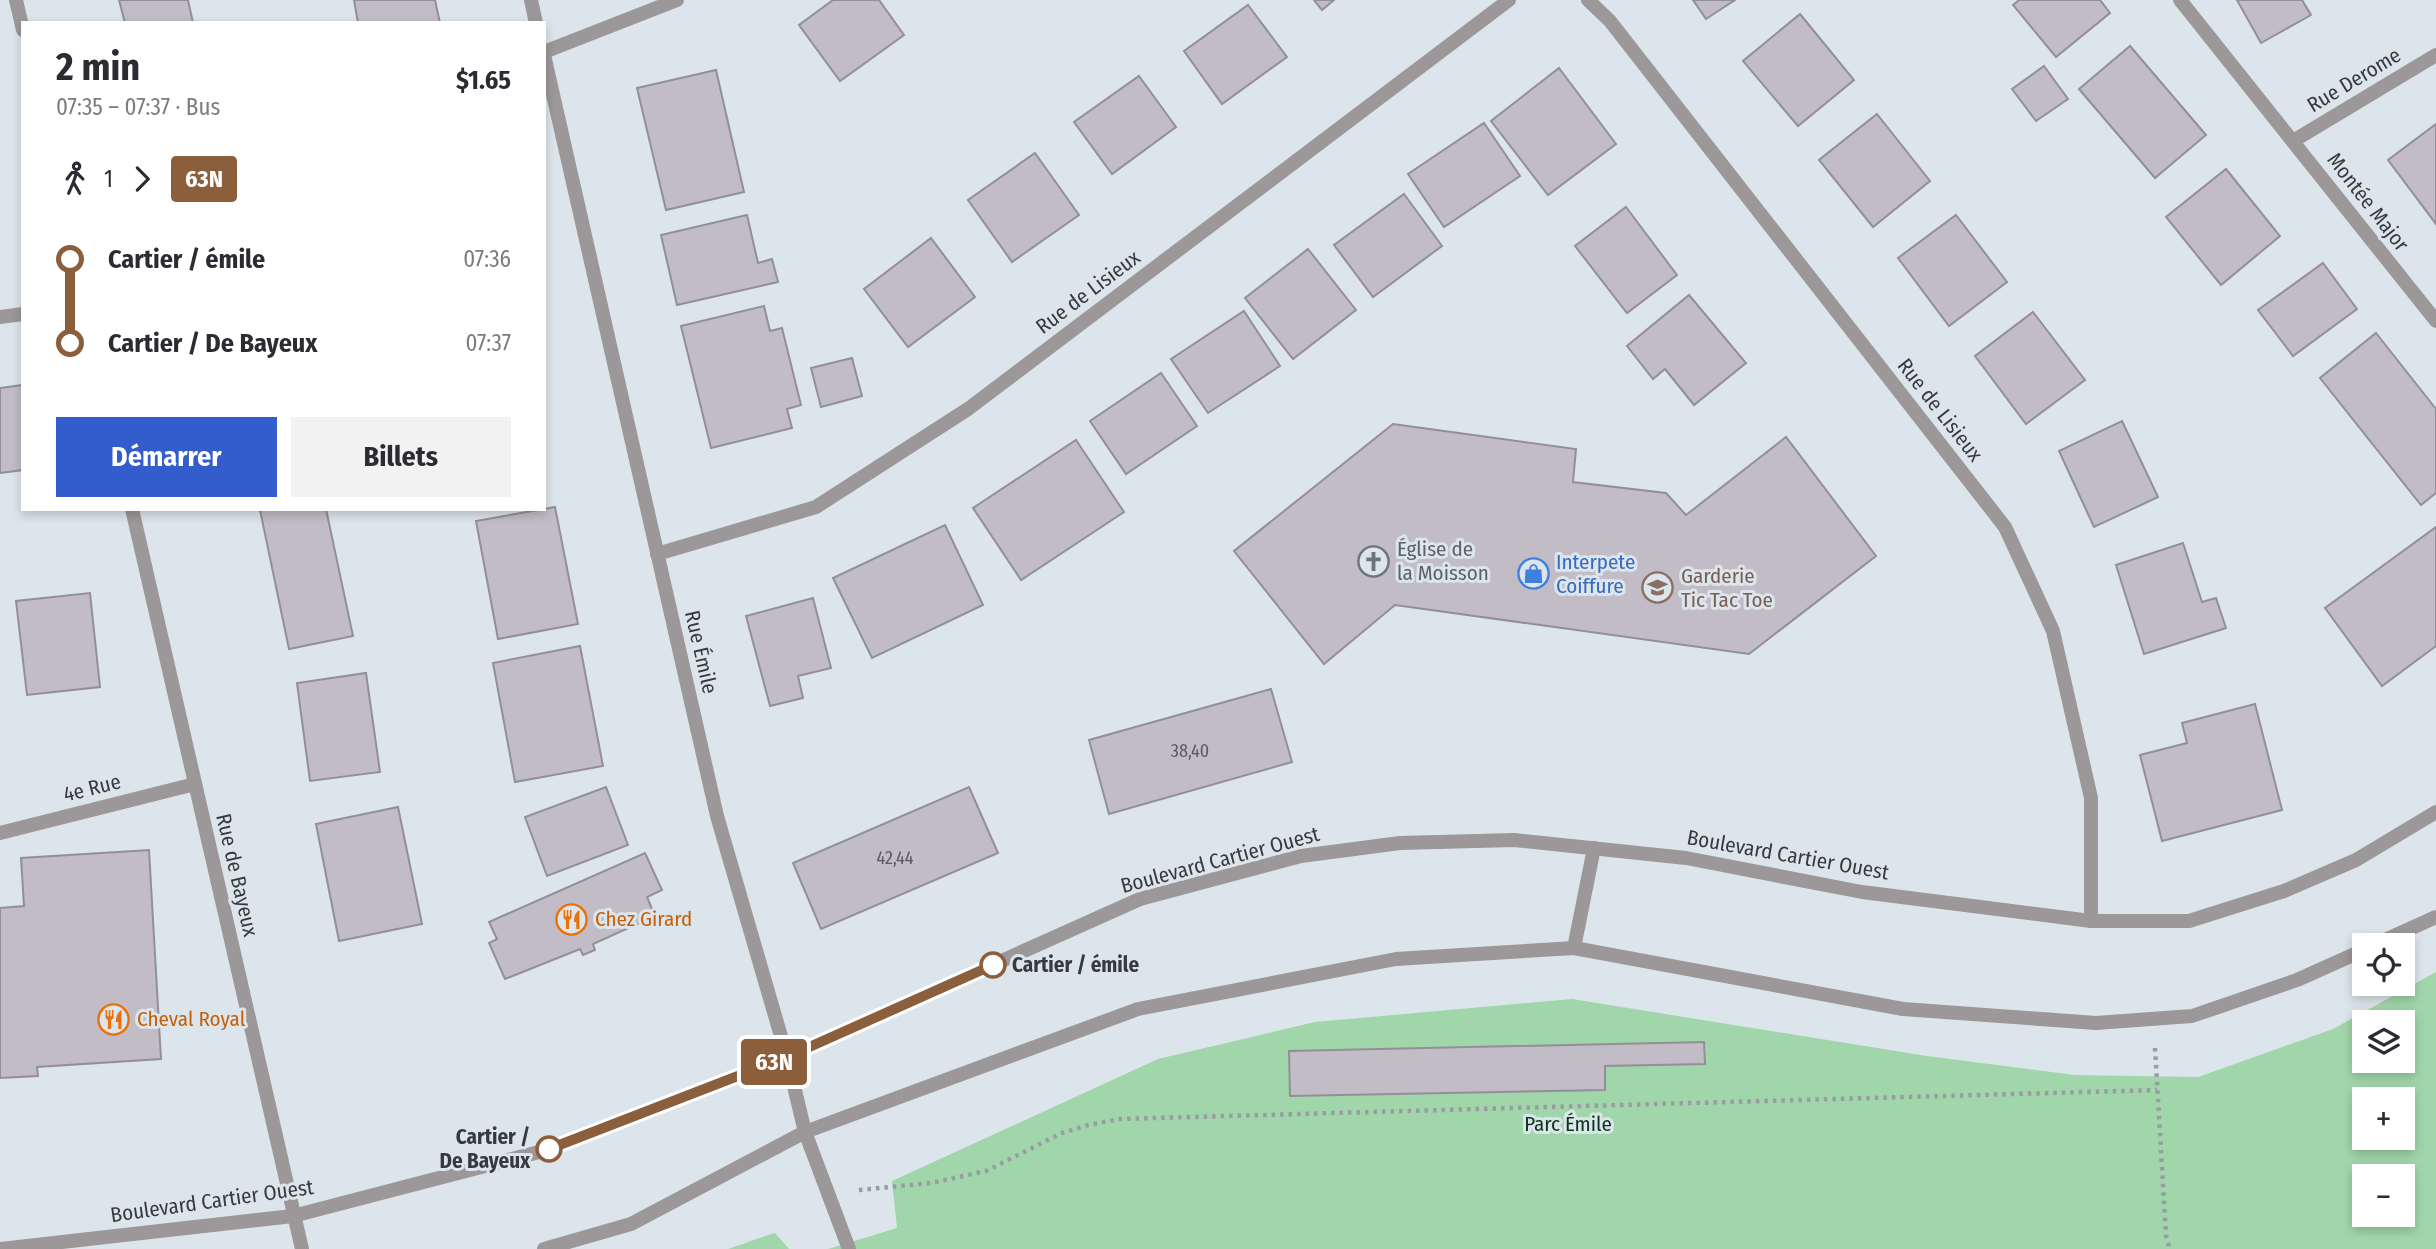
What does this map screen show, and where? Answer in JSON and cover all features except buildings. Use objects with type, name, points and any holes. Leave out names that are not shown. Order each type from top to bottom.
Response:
[{"type":"street","points":[[16,0],[21,21]]},
{"type":"street","points":[[531,0],[536,21]]},
{"type":"street","points":[[546,53],[677,0]]},
{"type":"street","name":"Rue de Lisieux","points":[[657,554],[816,507],[956,417],[1509,0]]},
{"type":"street","name":"Rue de Lisieux","points":[[1588,0],[1610,20],[2005,527],[2053,631],[2091,798],[2091,920]]},
{"type":"street","name":"Montée Major","points":[[2180,0],[2436,321]]},
{"type":"street","name":"Rue Derome","points":[[2293,141],[2436,55]]},
{"type":"street","name":"Rue Émile","points":[[546,63],[717,816],[787,1057],[805,1132],[849,1249]]},
{"type":"street","points":[[0,317],[21,313]]},
{"type":"street","name":"Rue de Bayeux","points":[[132,511],[302,1249]]},
{"type":"street","name":"4e Rue","points":[[0,833],[195,784]]},
{"type":"street","name":"Boulevard Cartier Ouest","points":[[0,1249],[293,1216],[543,1151],[787,1057],[1140,899],[1301,856],[1400,842],[1514,840],[1686,858],[1863,892],[2091,920],[2189,921],[2284,891],[2356,860],[2436,813]]},
{"type":"street","points":[[1574,948],[1594,848]]},
{"type":"street","points":[[2401,933],[2436,917]]},
{"type":"street","points":[[544,1249],[631,1224],[805,1132],[1138,1009],[1396,959],[1574,948],[1903,1009],[2096,1023],[2192,1016],[2297,980],[2352,955]]},
{"type":"path","points":[[2153,1019],[2166,1236],[2170,1249]]},
{"type":"path","points":[[829,1195],[882,1186],[932,1183],[986,1171],[1062,1133],[1120,1119],[2157,1090]]},
{"type":"green space","name":"Parc Émile","points":[[2436,972],[2436,1249],[828,1249],[897,1228],[892,1181],[1158,1059],[1315,1022],[1572,999],[1927,1056],[2075,1075],[2198,1077],[2333,1029],[2352,1018],[2352,1073],[2415,1073],[2415,1010],[2367,1010],[2393,996],[2415,996],[2415,984]]},
{"type":"green space","points":[[774,1233],[789,1249],[728,1249]]},
{"type":"bus line","name":"63N","points":[[549,1149],[787,1057],[993,965]]},
{"type":"place","name":"Église de la Moisson","points":[[1374,561]]},
{"type":"place","name":"Interpete Coiffure","points":[[1533,574]]},
{"type":"place","name":"Garderie Tic Tac Toe","points":[[1658,588]]},
{"type":"place","name":"Chez Girard","points":[[572,919]]},
{"type":"place","name":"Cartier / émile","points":[[993,965]]},
{"type":"place","name":"Cheval Royal","points":[[114,1019]]},
{"type":"place","name":"Cartier / De Bayeux","points":[[549,1149]]}]
